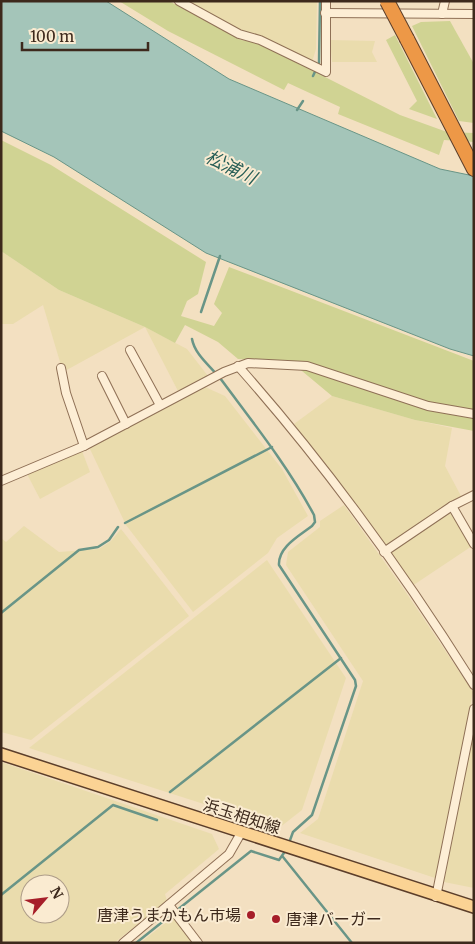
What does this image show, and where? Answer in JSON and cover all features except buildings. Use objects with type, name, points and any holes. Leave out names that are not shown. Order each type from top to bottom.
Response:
[{"type":"highway","points":[[387,1],[474,169]]},
{"type":"main road","name":"浜玉相知線","points":[[1,754],[436,897],[474,907]]},
{"type":"street","points":[[179,1],[239,34],[260,40],[326,72],[326,1]]},
{"type":"street","points":[[442,14],[445,1]]},
{"type":"street","points":[[325,13],[474,14]]},
{"type":"street","points":[[130,350],[160,406]]},
{"type":"street","points":[[1,481],[84,446],[224,372],[248,363],[320,369],[428,406],[474,414]]},
{"type":"street","points":[[238,366],[294,429],[384,552],[474,685]]},
{"type":"street","points":[[61,368],[66,393],[84,446]]},
{"type":"street","points":[[102,376],[126,424]]},
{"type":"street","points":[[384,552],[452,506],[474,496]]},
{"type":"street","points":[[452,506],[474,544]]},
{"type":"street","points":[[436,897],[474,709]]},
{"type":"street","points":[[122,943],[170,906],[189,885],[228,854],[241,833]]},
{"type":"street","points":[[170,906],[198,943]]},
{"type":"shaded area","points":[[183,1],[317,1],[316,49],[312,62],[257,35],[239,32]]},
{"type":"shaded area","points":[[330,40],[375,41],[372,52],[377,62],[332,62]]},
{"type":"shaded area","points":[[1,251],[59,290],[145,327],[63,372],[43,305],[13,324],[1,324]]},
{"type":"shaded area","points":[[145,327],[187,349],[208,376],[178,391]]},
{"type":"shaded area","points":[[205,387],[225,396],[282,469],[308,516],[277,538],[268,553],[193,612],[126,525],[89,447],[182,397]]},
{"type":"shaded area","points":[[332,396],[415,420],[452,428],[445,466],[461,496],[448,503],[472,546],[412,586],[294,424]]},
{"type":"shaded area","points":[[82,451],[90,472],[40,499],[27,474]]},
{"type":"shaded area","points":[[344,505],[473,692],[435,878],[300,833],[318,819],[363,681],[286,565],[288,552],[320,527],[320,521]]},
{"type":"shaded area","points":[[24,526],[59,552],[99,549],[111,541],[121,529],[189,616],[31,740],[1,732],[1,538],[6,542]]},
{"type":"shaded area","points":[[267,560],[346,678],[302,810],[279,828],[29,748]]},
{"type":"shaded area","points":[[474,727],[474,888],[444,882]]},
{"type":"shaded area","points":[[1,762],[212,834],[219,849],[165,894],[167,901],[114,943],[1,943]]},
{"type":"shaded area","points":[[173,917],[193,943],[140,943]]},
{"type":"green space","points":[[119,1],[169,1],[241,40],[258,43],[400,115],[447,132],[474,133],[474,142],[444,140],[439,155],[338,114],[340,107],[288,83],[284,90],[168,31]]},
{"type":"green space","points":[[450,21],[474,64],[474,123],[459,121],[412,26],[421,22]]},
{"type":"green space","points":[[395,35],[437,119],[409,109],[417,101],[386,40]]},
{"type":"green space","points":[[1,140],[51,165],[206,262],[198,294],[187,301],[181,316],[214,326],[222,313],[214,304],[229,267],[474,361],[474,431],[415,420],[332,396],[290,361],[238,359],[218,342],[185,325],[175,343],[145,327],[59,290],[1,251]]},
{"type":"water","name":"松浦川","points":[[1,1],[106,1],[229,79],[440,169],[474,176],[474,356],[450,349],[206,253],[54,157],[1,131]]},
{"type":"waterway","points":[[313,76],[319,63],[320,1]]},
{"type":"waterway","points":[[297,110],[303,101]]},
{"type":"waterway","points":[[201,312],[220,256]]},
{"type":"waterway","points":[[192,339],[200,356],[223,382],[283,464],[314,515],[315,522],[286,547],[282,553],[279,565],[355,680],[356,686],[312,815],[293,832],[289,843]]},
{"type":"waterway","points":[[125,523],[272,447]]},
{"type":"waterway","points":[[1,613],[79,550],[98,547],[109,540],[118,527]]},
{"type":"waterway","points":[[170,792],[341,658]]},
{"type":"waterway","points":[[1,895],[113,805],[157,820]]},
{"type":"waterway","points":[[136,943],[251,851],[279,860],[286,850]]},
{"type":"waterway","points":[[283,857],[352,943]]},
{"type":"place","name":"唐津うまかもん市場","points":[[251,915]]},
{"type":"place","name":"唐津バーガー","points":[[276,919]]}]
